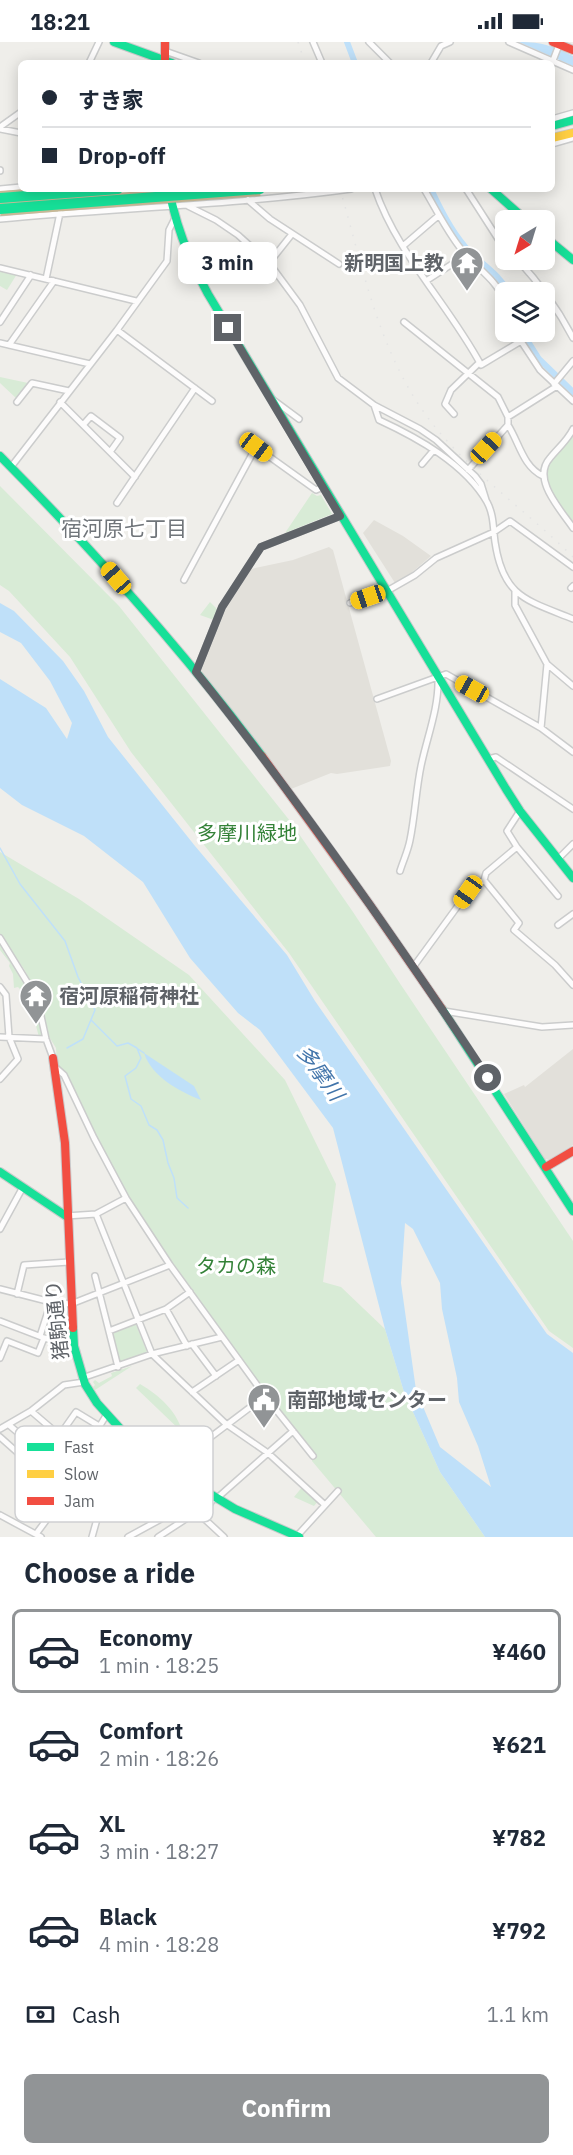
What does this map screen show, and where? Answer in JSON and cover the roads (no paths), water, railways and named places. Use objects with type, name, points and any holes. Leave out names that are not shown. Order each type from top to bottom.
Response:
[{"type":"main road","points":[[114,42],[166,56]]},
{"type":"main road","points":[[557,44],[573,50]]},
{"type":"main road","points":[[555,125],[573,120]]},
{"type":"main road","points":[[555,137],[573,133]]},
{"type":"main road","points":[[0,198],[79,192]]},
{"type":"main road","points":[[169,192],[174,220],[192,267],[268,397],[520,811],[573,878]]},
{"type":"main road","points":[[0,209],[221,192]]},
{"type":"main road","points":[[494,192],[515,210]]},
{"type":"main road","points":[[555,245],[573,260]]},
{"type":"main road","points":[[0,456],[100,560],[196,672],[289,793],[414,966],[573,1211]]},
{"type":"main road","name":"猪駒通り","points":[[54,1062],[65,1143],[66,1216],[74,1346],[83,1380],[97,1403],[117,1426]]},
{"type":"main road","points":[[546,1167],[573,1151]]},
{"type":"main road","points":[[0,1172],[66,1216]]},
{"type":"main road","name":"猪駒通り","points":[[215,1499],[265,1524],[298,1537]]},
{"type":"street","points":[[90,60],[99,42]]},
{"type":"street","points":[[313,42],[321,60]]},
{"type":"street","points":[[369,42],[387,60]]},
{"type":"street","points":[[433,60],[441,46],[450,42]]},
{"type":"street","points":[[509,42],[551,60]]},
{"type":"street","points":[[553,60],[557,44]]},
{"type":"street","points":[[166,56],[185,60]]},
{"type":"street","points":[[555,62],[573,70]]},
{"type":"street","points":[[555,117],[573,113]]},
{"type":"street","points":[[0,128],[18,114]]},
{"type":"street","points":[[0,128],[18,132]]},
{"type":"street","points":[[555,143],[573,138]]},
{"type":"street","points":[[0,189],[18,188]]},
{"type":"street","points":[[46,279],[61,213],[63,192]]},
{"type":"street","points":[[0,219],[188,206],[315,192]]},
{"type":"street","points":[[376,192],[380,204],[404,246],[479,363]]},
{"type":"street","points":[[426,192],[438,216],[466,255],[495,285]]},
{"type":"street","points":[[468,192],[495,234]]},
{"type":"street","points":[[248,200],[292,234],[339,264]]},
{"type":"street","points":[[188,206],[216,220],[238,235],[269,263],[300,305],[338,378],[374,405],[436,440],[468,470],[481,484],[493,518],[501,570],[510,586],[543,607],[573,619]]},
{"type":"street","points":[[404,246],[438,216]]},
{"type":"street","points":[[11,467],[167,261],[169,230],[174,220]]},
{"type":"street","points":[[269,263],[292,234]]},
{"type":"street","points":[[426,281],[466,255]]},
{"type":"street","points":[[0,268],[136,301]]},
{"type":"street","points":[[526,270],[535,282]]},
{"type":"street","points":[[0,322],[31,276]]},
{"type":"street","points":[[9,345],[54,281]]},
{"type":"street","points":[[555,304],[573,338]]},
{"type":"street","points":[[404,322],[498,397],[508,417],[508,425],[517,440],[518,450],[543,476]]},
{"type":"street","points":[[117,330],[213,401]]},
{"type":"street","points":[[454,414],[445,404],[451,390],[479,363],[480,365],[518,342]]},
{"type":"street","points":[[521,342],[533,361],[573,401]]},
{"type":"street","points":[[0,343],[90,364]]},
{"type":"street","points":[[508,417],[555,384],[573,361]]},
{"type":"street","points":[[17,402],[32,383],[69,391]]},
{"type":"street","points":[[117,502],[195,388]]},
{"type":"street","points":[[268,397],[299,420]]},
{"type":"street","points":[[60,402],[135,477]]},
{"type":"street","points":[[374,405],[379,420],[407,433],[457,468],[486,500]]},
{"type":"street","points":[[83,425],[91,416],[120,438],[110,452]]},
{"type":"street","points":[[468,470],[508,425]]},
{"type":"street","points":[[573,429],[566,441],[544,465],[543,476],[549,492],[573,528]]},
{"type":"street","points":[[184,580],[256,447],[316,490],[323,487]]},
{"type":"street","points":[[422,464],[433,451]]},
{"type":"street","points":[[196,672],[222,607],[261,547],[340,516]]},
{"type":"street","points":[[350,603],[387,591],[415,575],[436,558],[494,532],[510,521],[573,567]]},
{"type":"street","points":[[515,591],[515,605],[547,664],[573,686]]},
{"type":"street","points":[[541,728],[547,664]]},
{"type":"street","points":[[376,699],[446,674],[541,728],[573,752]]},
{"type":"street","points":[[400,872],[410,840],[421,765],[431,730],[438,690],[438,677]]},
{"type":"street","points":[[488,759],[496,757],[573,809]]},
{"type":"street","points":[[520,811],[507,831],[517,847],[558,896]]},
{"type":"street","points":[[558,859],[573,844]]},
{"type":"street","points":[[414,966],[468,892],[484,880],[486,873],[517,847]]},
{"type":"street","points":[[484,880],[519,923],[514,930],[555,965],[573,984]]},
{"type":"street","points":[[558,925],[573,914]]},
{"type":"street","points":[[0,938],[37,998],[54,1062],[64,1075],[126,1198],[170,1265],[265,1396],[313,1456]]},
{"type":"street","points":[[0,987],[6,994],[9,1038],[18,1059],[0,1078]]},
{"type":"street","points":[[444,1011],[542,1027],[573,1025]]},
{"type":"street","points":[[0,1037],[46,1038]]},
{"type":"street","points":[[0,1229],[23,1187]]},
{"type":"street","points":[[66,1216],[96,1214],[126,1198]]},
{"type":"street","points":[[96,1214],[152,1354],[226,1424],[268,1453],[325,1505]]},
{"type":"street","points":[[17,1294],[24,1265],[69,1262]]},
{"type":"street","points":[[0,1289],[51,1302],[71,1304],[170,1265]]},
{"type":"street","points":[[95,1276],[118,1366]]},
{"type":"street","points":[[109,1331],[166,1309],[190,1292]]},
{"type":"street","points":[[1,1355],[8,1341],[38,1353],[51,1302]]},
{"type":"street","points":[[166,1309],[189,1345],[216,1376]]},
{"type":"street","points":[[0,1321],[74,1346]]},
{"type":"street","points":[[0,1429],[31,1411],[64,1385],[152,1354],[222,1336]]},
{"type":"street","points":[[192,1392],[239,1360]]},
{"type":"street","points":[[213,1434],[265,1396]]},
{"type":"street","points":[[31,1411],[48,1426]]},
{"type":"street","points":[[67,1426],[76,1412],[99,1426],[107,1414]]},
{"type":"street","points":[[9,1425],[15,1430]]},
{"type":"street","points":[[215,1499],[293,1431]]},
{"type":"street","points":[[0,1437],[15,1450]]},
{"type":"street","points":[[298,1537],[338,1491]]},
{"type":"street","points":[[0,1515],[38,1536],[48,1522]]},
{"type":"street","points":[[92,1537],[96,1522]]},
{"type":"street","points":[[128,1537],[156,1522]]},
{"type":"street","points":[[158,1537],[184,1522]]},
{"type":"street","points":[[208,1522],[220,1536]]},
{"type":"water","points":[[519,42],[547,45],[573,56],[573,66]]},
{"type":"water","name":"多摩川","points":[[0,603],[14,611],[63,661],[84,691],[108,737],[195,846],[287,955],[315,1001],[547,1334],[573,1353],[573,1537],[485,1537],[440,1472],[404,1392],[385,1329],[333,1128],[260,1030],[238,1013],[190,958],[143,882],[84,836],[22,805],[0,788],[0,679],[46,708],[67,739],[72,723],[50,681],[21,643],[0,632]],"holes":[[[405,1223],[413,1229],[440,1283],[442,1309],[457,1378],[459,1402],[478,1446],[491,1487],[440,1447],[416,1390],[401,1283]]]},
{"type":"water","points":[[144,1053],[194,1086],[201,1100],[167,1082],[153,1069]]},
{"type":"waterway","points":[[347,42],[354,60]]},
{"type":"waterway","points":[[432,192],[458,238],[501,282]]},
{"type":"waterway","points":[[528,342],[539,359],[573,392]]},
{"type":"waterway","points":[[0,848],[20,884],[65,941],[78,977],[95,1010],[83,1039],[67,1048]]},
{"type":"waterway","points":[[91,1020],[117,1046],[128,1043],[137,1048],[141,1058],[136,1068],[125,1076],[131,1099],[141,1106],[149,1125],[157,1130],[163,1140],[177,1198],[188,1208]]},
{"type":"waterway","points":[[138,1049],[144,1053]]},
{"type":"railway","points":[[298,42],[304,60]]},
{"type":"railway","points":[[341,192],[372,303],[382,332],[407,386],[423,411],[456,451],[573,557]]},
{"type":"place","name":"新明国上教","points":[[467,292]]},
{"type":"place","name":"宿河原稲荷神社","points":[[36,1025]]},
{"type":"place","name":"南部地域センター","points":[[264,1429]]},
{"type":"district","name":"宿河原七丁目","points":[[124,529]]},
{"type":"park label","name":"多摩川緑地","points":[[247,833]]},
{"type":"park label","name":"タカの森","points":[[236,1266]]}]
